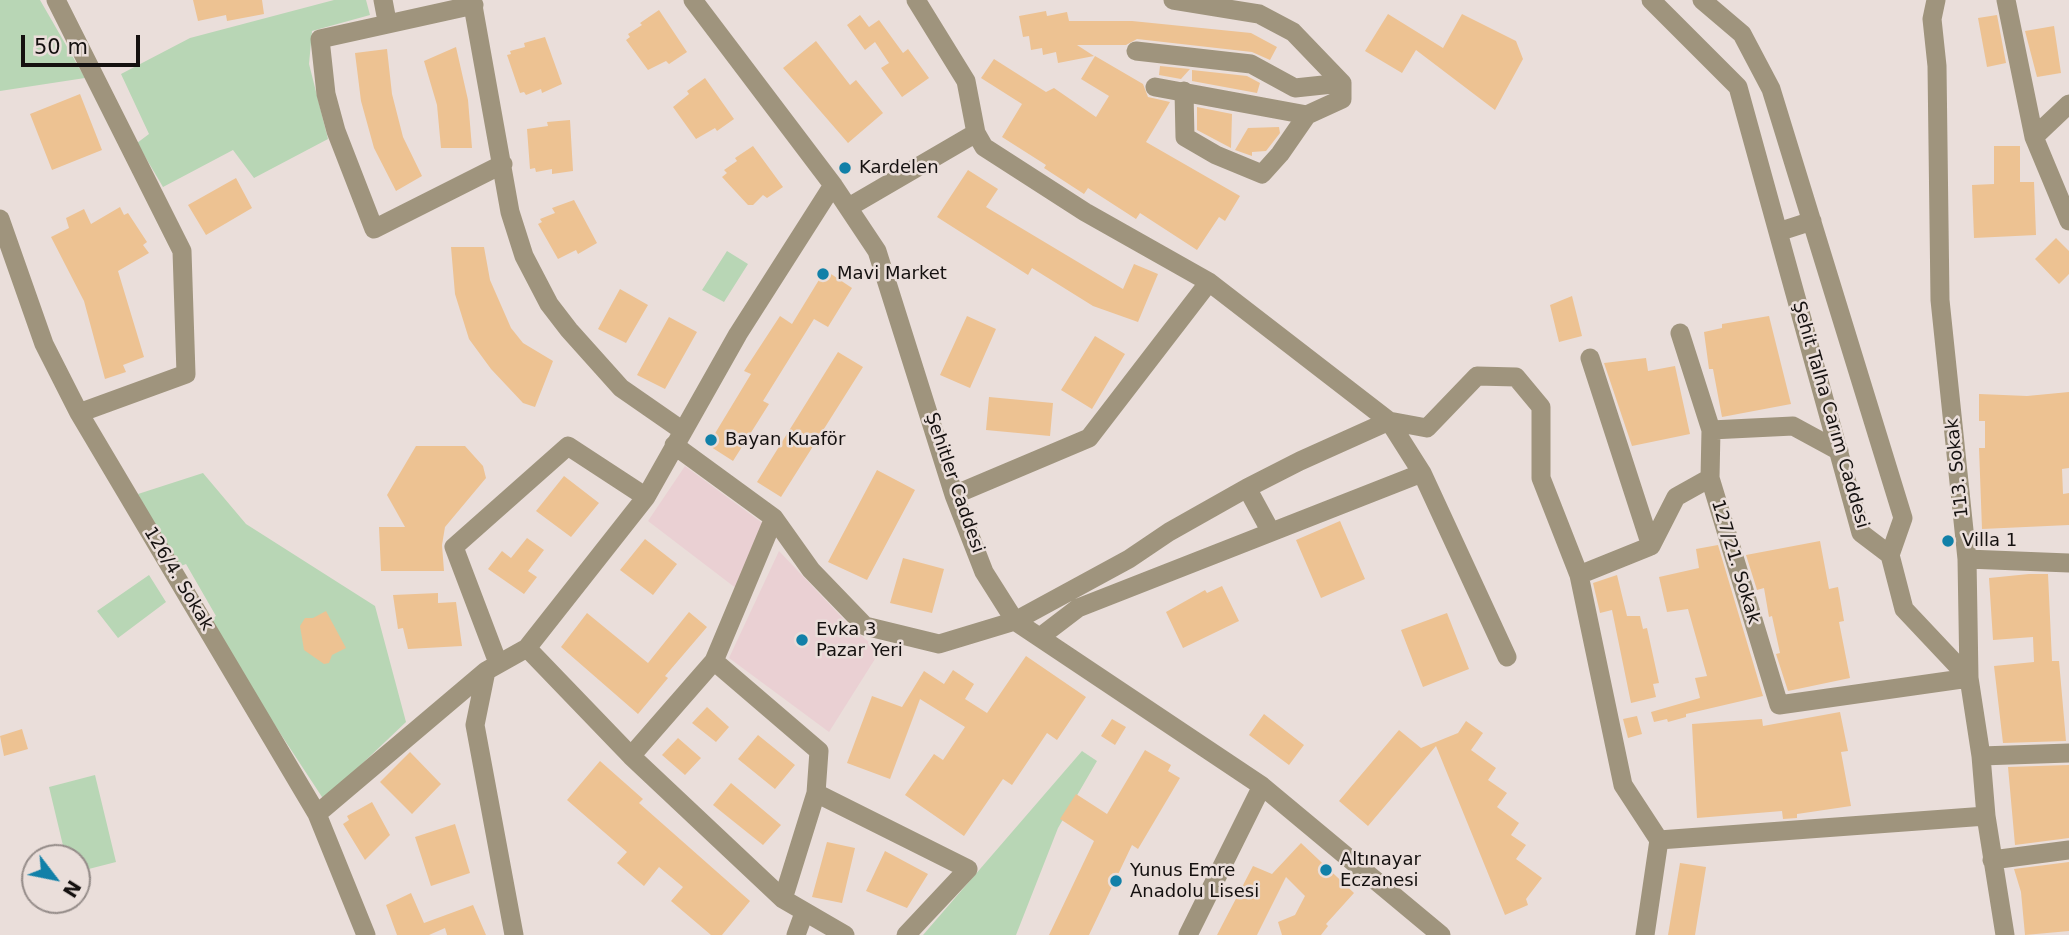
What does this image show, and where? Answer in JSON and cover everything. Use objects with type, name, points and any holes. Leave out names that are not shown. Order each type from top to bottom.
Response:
[{"type":"street","points":[[56,0],[182,251],[186,374],[79,413]]},
{"type":"street","points":[[383,0],[387,22]]},
{"type":"street","name":"Şehitler Caddesi","points":[[694,0],[833,185],[877,251],[954,495],[984,572],[1015,621],[1262,786],[1441,935]]},
{"type":"street","points":[[916,0],[966,81],[976,133],[984,147],[1085,212],[1209,282],[1389,421],[1422,473],[1507,657]]},
{"type":"street","points":[[1173,0],[1259,14],[1293,32],[1342,83],[1342,99],[1307,115],[1280,155],[1262,174],[1216,155],[1185,137],[1184,91]]},
{"type":"street","name":"Şehit Talha Carım Caddesi","points":[[1651,0],[1738,87],[1861,533],[1890,555],[1903,518],[1771,89],[1742,34],[1702,0]]},
{"type":"street","name":"113. Sokak","points":[[1936,0],[1932,19],[1937,66],[1940,300],[1967,559],[1969,678],[1981,756],[1992,860],[2005,935]]},
{"type":"street","points":[[2006,0],[2034,137],[2069,221]]},
{"type":"street","points":[[502,164],[374,229],[336,131],[326,94],[320,39],[473,2],[502,164],[510,212],[517,234],[549,304],[621,388],[774,518],[811,570],[865,626],[939,644],[1015,621],[1129,559],[1169,532],[1247,488],[1389,421],[1427,428],[1477,376],[1516,377],[1541,407],[1541,478],[1579,575],[1623,785],[1659,840],[1645,935]]},
{"type":"street","points":[[1136,51],[1251,64],[1295,88],[1342,83]]},
{"type":"street","points":[[1155,88],[1184,91],[1307,115]]},
{"type":"street","points":[[2034,137],[2069,104]]},
{"type":"street","points":[[849,207],[976,133]]},
{"type":"street","points":[[317,814],[492,667],[527,648],[646,497],[738,334],[833,185]]},
{"type":"street","name":"126/4. Sokak","points":[[0,219],[44,344],[79,413],[317,814],[366,935]]},
{"type":"street","points":[[1778,232],[1812,221]]},
{"type":"street","points":[[954,495],[1089,438],[1209,282]]},
{"type":"street","points":[[1680,333],[1711,430],[1710,478]]},
{"type":"street","points":[[1579,575],[1651,546],[1590,358]]},
{"type":"street","points":[[1711,430],[1793,426],[1839,451]]},
{"type":"street","points":[[514,935],[475,725],[492,667],[454,547],[568,446],[646,497]]},
{"type":"street","points":[[1040,637],[1078,608],[1422,473]]},
{"type":"street","name":"127/21. Sokak","points":[[1651,546],[1676,497],[1710,478],[1779,705],[1969,678]]},
{"type":"street","points":[[1247,488],[1271,532]]},
{"type":"street","points":[[631,756],[714,661],[774,518]]},
{"type":"street","points":[[1890,555],[1904,609],[1969,678]]},
{"type":"street","points":[[1967,559],[2069,563]]},
{"type":"street","points":[[527,648],[631,756],[783,899],[845,935]]},
{"type":"street","points":[[714,661],[818,751],[816,793],[783,899]]},
{"type":"street","points":[[1981,756],[2069,753]]},
{"type":"street","points":[[1188,935],[1262,786]]},
{"type":"street","points":[[816,793],[968,869],[906,935]]},
{"type":"street","points":[[1659,840],[1986,816]]},
{"type":"street","points":[[1992,860],[2069,850]]},
{"type":"street","points":[[796,935],[804,913]]},
{"type":"shaded area","points":[[685,466],[765,525],[737,589],[648,521]]},
{"type":"shaded area","name":"Evka 3 Pazar Yeri","points":[[779,551],[853,629],[880,651],[829,732],[729,658]]},
{"type":"green space","points":[[0,0],[40,0],[85,78],[0,91]]},
{"type":"green space","points":[[334,0],[366,0],[370,15],[312,31],[309,64],[328,139],[254,178],[233,150],[163,187],[137,143],[149,134],[121,74],[190,38]]},
{"type":"green space","points":[[727,251],[748,264],[724,302],[702,290]]},
{"type":"green space","points":[[203,473],[246,524],[375,606],[406,722],[324,800],[207,622],[216,616],[186,564],[176,568],[138,494]]},
{"type":"green space","points":[[149,575],[166,602],[118,638],[97,611]]},
{"type":"green space","points":[[1082,751],[1097,761],[1058,828],[1016,935],[923,935]]},
{"type":"green space","points":[[95,775],[116,862],[91,868],[91,844],[63,844],[49,787]]},
{"type":"building","points":[[193,0],[262,0],[264,14],[227,21],[226,15],[198,21]]},
{"type":"building","points":[[659,10],[687,52],[669,64],[666,61],[648,70],[626,40],[630,37],[628,34],[642,25],[640,23]]},
{"type":"building","points":[[1046,11],[1047,16],[1067,12],[1069,21],[1132,21],[1251,33],[1277,47],[1270,60],[1252,52],[1137,39],[1126,45],[1077,45],[1094,56],[1058,63],[1056,52],[1043,55],[1042,48],[1031,50],[1029,36],[1023,37],[1019,16]]},
{"type":"building","points":[[1388,14],[1443,48],[1462,14],[1516,41],[1523,59],[1495,110],[1416,50],[1402,73],[1365,51]]},
{"type":"building","points":[[860,15],[869,27],[879,20],[903,53],[908,49],[929,78],[902,97],[881,68],[889,63],[875,42],[865,50],[847,25]]},
{"type":"building","points":[[1997,15],[2006,63],[1987,67],[1978,18]]},
{"type":"building","points":[[2054,26],[2061,73],[2037,77],[2025,31]]},
{"type":"building","points":[[545,37],[562,84],[542,93],[541,89],[526,95],[524,92],[520,93],[507,55],[511,54],[510,51],[525,47],[524,43]]},
{"type":"building","points":[[816,41],[850,85],[856,80],[883,113],[848,143],[783,68]]},
{"type":"building","points":[[456,47],[468,100],[472,148],[441,148],[437,105],[424,61]]},
{"type":"building","points":[[387,49],[392,94],[403,137],[422,176],[396,191],[374,148],[361,101],[355,53]]},
{"type":"building","points":[[1095,56],[1143,84],[1148,97],[1170,102],[1146,142],[1240,196],[1225,221],[1219,217],[1197,250],[1140,213],[1136,219],[1088,188],[1084,194],[1044,168],[1046,165],[1002,137],[1022,104],[981,78],[994,59],[1046,92],[1054,88],[1096,117],[1109,96],[1081,79]]},
{"type":"building","points":[[1160,66],[1190,69],[1181,79],[1159,75]]},
{"type":"building","points":[[1192,70],[1247,76],[1260,83],[1257,93],[1192,81]]},
{"type":"building","points":[[705,78],[734,119],[717,131],[715,128],[696,139],[673,107],[689,94],[687,91]]},
{"type":"building","points":[[80,94],[102,150],[52,170],[30,114]]},
{"type":"building","points":[[1197,107],[1232,114],[1231,148],[1197,130]]},
{"type":"building","points":[[570,120],[573,171],[552,174],[552,169],[536,172],[535,168],[530,169],[527,129],[548,126],[547,122]]},
{"type":"building","points":[[1279,127],[1280,133],[1266,151],[1252,152],[1252,156],[1235,150],[1248,128]]},
{"type":"building","points":[[753,146],[783,187],[767,198],[763,195],[753,205],[748,205],[722,177],[727,173],[724,170],[737,161],[735,158]]},
{"type":"building","points":[[1994,146],[2020,146],[2020,182],[2034,182],[2036,235],[1974,238],[1972,185],[1994,184]]},
{"type":"building","points":[[968,170],[998,189],[986,207],[1123,289],[1134,264],[1158,274],[1138,322],[1093,306],[1032,268],[1028,275],[937,217]]},
{"type":"building","points":[[236,178],[252,208],[206,235],[188,205]]},
{"type":"building","points":[[574,200],[597,243],[578,254],[576,250],[558,259],[538,224],[542,222],[540,219],[555,213],[552,208]]},
{"type":"building","points":[[120,207],[124,215],[128,213],[147,242],[143,245],[149,253],[118,271],[144,357],[123,365],[126,372],[105,379],[84,301],[51,237],[69,228],[66,218],[84,209],[91,224]]},
{"type":"building","points":[[2056,238],[2069,251],[2069,274],[2059,284],[2035,259]]},
{"type":"building","points":[[451,247],[484,247],[490,280],[511,328],[523,343],[553,361],[535,407],[523,403],[491,369],[469,339],[455,294]]},
{"type":"building","points":[[825,270],[852,288],[828,327],[814,319],[763,401],[769,404],[733,461],[708,445],[751,374],[744,371],[780,316],[792,324]]},
{"type":"building","points":[[620,289],[648,305],[626,343],[598,329]]},
{"type":"building","points":[[1572,296],[1582,336],[1559,342],[1550,305]]},
{"type":"building","points":[[967,316],[996,329],[970,388],[940,375]]},
{"type":"building","points":[[1769,316],[1791,404],[1722,417],[1713,369],[1709,369],[1704,332],[1722,328],[1722,324]]},
{"type":"building","points":[[669,317],[697,332],[665,389],[637,375]]},
{"type":"building","points":[[1095,336],[1125,354],[1092,409],[1061,390]]},
{"type":"building","points":[[838,352],[863,367],[781,497],[757,482]]},
{"type":"building","points":[[1646,358],[1648,371],[1675,366],[1690,434],[1632,446],[1604,363]]},
{"type":"building","points":[[2069,392],[2069,468],[2062,469],[2063,494],[2069,493],[2069,525],[1982,529],[1979,448],[1985,448],[1985,421],[1979,421],[1979,394],[2027,396]]},
{"type":"building","points":[[989,397],[1053,403],[1050,436],[986,430]]},
{"type":"building","points":[[416,446],[465,446],[483,466],[486,478],[445,527],[442,545],[444,571],[381,571],[379,527],[405,527],[387,495]]},
{"type":"building","points":[[877,470],[915,490],[867,580],[828,562]]},
{"type":"building","points":[[564,476],[599,503],[571,537],[536,511]]},
{"type":"building","points":[[1340,521],[1365,579],[1321,598],[1296,540]]},
{"type":"building","points":[[527,538],[544,550],[528,571],[537,577],[524,594],[488,569],[502,551],[511,558]]},
{"type":"building","points":[[645,539],[677,564],[653,595],[620,570]]},
{"type":"building","points":[[1820,541],[1829,589],[1838,587],[1844,621],[1839,622],[1850,678],[1788,691],[1776,654],[1780,653],[1764,588],[1757,590],[1746,555]]},
{"type":"building","points":[[1718,545],[1763,696],[1686,714],[1686,717],[1668,722],[1667,719],[1654,722],[1651,712],[1700,698],[1695,678],[1707,676],[1688,609],[1667,612],[1659,577],[1699,568],[1696,549]]},
{"type":"building","points":[[903,558],[944,569],[932,613],[890,603]]},
{"type":"building","points":[[2048,574],[2052,661],[2059,661],[2066,741],[2003,743],[1994,666],[2034,662],[2033,637],[1993,640],[1989,578]]},
{"type":"building","points":[[1617,575],[1627,616],[1640,616],[1643,629],[1647,628],[1659,683],[1653,684],[1656,697],[1631,703],[1612,610],[1600,613],[1593,583]]},
{"type":"building","points":[[1222,586],[1239,621],[1183,648],[1166,612],[1205,590],[1207,593]]},
{"type":"building","points":[[438,593],[438,603],[456,602],[462,646],[408,649],[403,628],[398,629],[393,595]]},
{"type":"building","points":[[326,611],[346,648],[332,655],[329,663],[324,664],[304,650],[300,626],[305,618],[313,618]]},
{"type":"building","points":[[689,612],[707,627],[665,676],[668,678],[638,714],[561,647],[587,613],[648,663]]},
{"type":"building","points":[[1447,613],[1469,669],[1423,687],[1401,630]]},
{"type":"building","points":[[1026,656],[1086,697],[1057,740],[1047,733],[1012,785],[1003,779],[964,836],[905,795],[934,754],[943,760],[965,727],[920,699],[890,779],[847,763],[872,696],[902,707],[924,671],[944,684],[953,670],[974,684],[965,699],[987,713]]},
{"type":"building","points":[[707,707],[729,727],[716,742],[692,723]]},
{"type":"building","points":[[1840,712],[1848,751],[1841,752],[1851,806],[1797,814],[1797,818],[1783,819],[1782,811],[1697,818],[1692,724],[1762,719],[1763,726]]},
{"type":"building","points":[[1264,714],[1304,745],[1289,765],[1249,735]]},
{"type":"building","points":[[1637,716],[1642,734],[1628,738],[1623,719]]},
{"type":"building","points":[[1112,719],[1126,727],[1115,745],[1101,736]]},
{"type":"building","points":[[1466,721],[1483,733],[1471,750],[1496,768],[1488,780],[1507,793],[1497,807],[1519,823],[1511,835],[1526,845],[1516,859],[1542,878],[1526,899],[1528,905],[1505,915],[1436,746],[1368,826],[1339,801],[1399,730],[1421,748],[1458,733]]},
{"type":"building","points":[[22,729],[28,749],[4,756],[0,736]]},
{"type":"building","points":[[758,735],[795,765],[775,789],[738,759]]},
{"type":"building","points":[[678,738],[701,758],[685,775],[662,755]]},
{"type":"building","points":[[1145,750],[1171,765],[1168,771],[1180,778],[1138,849],[1132,845],[1089,935],[1049,935],[1094,841],[1060,819],[1076,794],[1107,814]]},
{"type":"building","points":[[410,752],[441,784],[412,814],[380,782]]},
{"type":"building","points":[[600,761],[643,799],[639,803],[750,901],[722,935],[711,935],[671,901],[683,887],[659,867],[644,886],[617,863],[627,852],[567,800]]},
{"type":"building","points":[[2069,765],[2069,838],[2015,845],[2008,767]]},
{"type":"building","points":[[731,783],[781,825],[763,845],[713,805]]},
{"type":"building","points":[[372,802],[390,835],[365,860],[343,824],[349,820],[347,816]]},
{"type":"building","points":[[455,824],[470,873],[431,886],[415,837]]},
{"type":"building","points":[[827,842],[855,848],[842,903],[812,897]]},
{"type":"building","points":[[1301,843],[1354,893],[1326,924],[1328,926],[1321,935],[1282,935],[1278,922],[1295,915],[1305,896],[1286,877],[1257,935],[1217,935],[1253,866],[1272,874]]},
{"type":"building","points":[[885,851],[928,874],[907,908],[866,891]]},
{"type":"building","points":[[2069,862],[2069,931],[2025,935],[2021,892],[2014,869]]},
{"type":"building","points":[[1680,863],[1706,867],[1695,935],[1668,935]]},
{"type":"building","points":[[411,893],[424,923],[473,905],[486,935],[447,935],[445,928],[429,935],[397,935],[386,905]]},
{"type":"place","name":"Kardelen","points":[[845,168]]},
{"type":"place","name":"Mavi Market","points":[[823,274]]},
{"type":"place","name":"Bayan Kuaför","points":[[711,440]]},
{"type":"place","name":"Villa 1","points":[[1948,541]]},
{"type":"place","name":"Evka 3 Pazar Yeri","points":[[802,640]]},
{"type":"place","name":"Altınayar Eczanesi","points":[[1326,870]]},
{"type":"place","name":"Yunus Emre Anadolu Lisesi","points":[[1116,881]]}]
